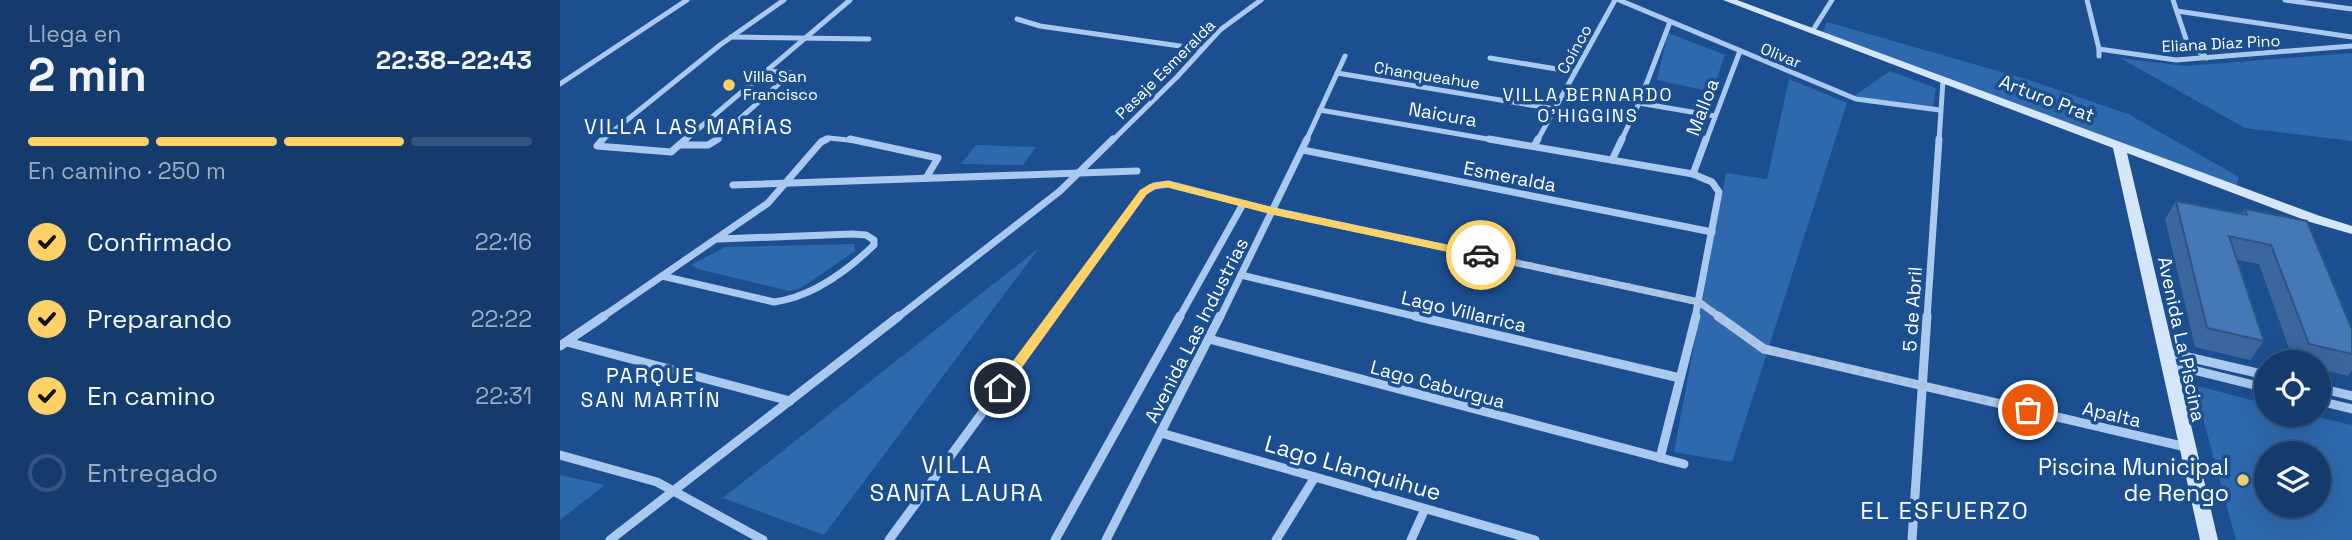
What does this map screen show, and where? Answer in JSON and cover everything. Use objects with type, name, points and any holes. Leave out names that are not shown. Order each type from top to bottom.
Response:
[{"type":"main road","name":"Arturo Prat","points":[[1728,0],[2315,219],[2352,230]]},
{"type":"main road","name":"Avenida La Piscina","points":[[2119,146],[2209,540]]},
{"type":"street","points":[[560,84],[687,0]]},
{"type":"street","points":[[784,0],[731,37],[597,146],[671,152],[850,0]]},
{"type":"street","name":"Pasaje Esmeralda","points":[[610,540],[1060,191],[1177,77],[1220,30],[1261,0]]},
{"type":"street","name":"Olivar","points":[[1617,0],[1856,99],[1940,110]]},
{"type":"street","name":"Coínco","points":[[1534,146],[1617,0]]},
{"type":"street","points":[[1813,30],[1832,0]]},
{"type":"street","name":"Eliana Díaz Pino","points":[[2087,0],[2099,52],[2155,59],[2207,58],[2352,46]]},
{"type":"street","points":[[2172,0],[2187,42],[2207,58]]},
{"type":"street","points":[[2285,0],[2352,9]]},
{"type":"street","points":[[2176,11],[2352,37]]},
{"type":"street","points":[[1017,19],[1040,26],[1201,49]]},
{"type":"street","points":[[1612,160],[1639,103],[1670,22]]},
{"type":"street","points":[[731,37],[869,39]]},
{"type":"street","name":"Malloa","points":[[1693,174],[1740,51]]},
{"type":"street","name":"Avenida Las Industrias","points":[[1106,540],[1274,211],[1345,56]]},
{"type":"street","points":[[1490,58],[1575,72]]},
{"type":"street","points":[[680,145],[708,145],[723,136],[791,73],[766,71]]},
{"type":"street","name":"Chanqueahue","points":[[1337,73],[1555,109]]},
{"type":"street","name":"5 de Abril","points":[[1912,540],[1943,79]]},
{"type":"street","points":[[1639,103],[1715,116]]},
{"type":"street","name":"Naicura","points":[[1320,110],[1693,174],[1712,180],[1719,192],[1712,232]]},
{"type":"street","points":[[563,344],[768,203],[821,142],[829,138],[845,138],[938,158],[926,178]]},
{"type":"street","name":"Esmeralda","points":[[1303,150],[1712,232]]},
{"type":"street","points":[[733,185],[1137,171]]},
{"type":"street","name":"Apalta","points":[[889,540],[1144,192],[1153,186],[1168,184],[1274,211],[1699,302],[1764,349],[2187,447]]},
{"type":"street","name":"Avenida Las Industrias","points":[[1055,540],[1243,204]]},
{"type":"street","points":[[1660,458],[1699,302],[1712,232]]},
{"type":"street","points":[[662,276],[774,302],[788,302],[804,296],[874,245],[874,240],[866,235],[852,234],[716,239]]},
{"type":"street","name":"Lago Villarrica","points":[[1241,275],[1679,378]]},
{"type":"street","name":"Lago Caburgua","points":[[1209,339],[1684,464]]},
{"type":"street","points":[[563,344],[790,401]]},
{"type":"street","points":[[2167,358],[2254,373]]},
{"type":"street","points":[[2167,358],[2254,384]]},
{"type":"street","points":[[2331,391],[2352,396]]},
{"type":"street","points":[[2331,404],[2352,409]]},
{"type":"street","name":"Lago Llanquihue","points":[[1161,433],[1535,540]]},
{"type":"street","points":[[560,455],[657,482],[763,540]]},
{"type":"street","points":[[1276,540],[1315,477]]},
{"type":"street","points":[[1411,540],[1425,509]]},
{"type":"shaded area","points":[[1827,22],[2029,80],[2128,114],[2239,177],[2236,188],[1822,34]]},
{"type":"shaded area","points":[[1668,33],[1725,55],[1712,92],[1657,80]]},
{"type":"shaded area","points":[[2352,53],[2352,141],[2245,128],[2120,58],[2185,66]]},
{"type":"shaded area","points":[[1890,71],[1936,88],[1932,112],[1867,103],[1853,97]]},
{"type":"shaded area","points":[[1789,79],[1847,103],[1732,462],[1674,452],[1726,173],[1767,179]]},
{"type":"shaded area","points":[[976,145],[1036,147],[1023,165],[961,164]]},
{"type":"shaded area","points":[[854,244],[855,251],[801,288],[789,291],[691,265],[725,247]]},
{"type":"shaded area","points":[[1039,248],[824,535],[723,498]]},
{"type":"shaded area","name":"Piscina Municipal de Rengo","points":[[2194,385],[2254,401],[2254,427],[2331,427],[2331,420],[2352,425],[2352,540],[2236,540]]},
{"type":"shaded area","points":[[560,475],[605,485],[560,520]]},
{"type":"building","points":[[2176,201],[2247,215],[2245,209],[2307,221],[2352,329],[2352,354],[2309,344],[2271,245],[2229,236],[2264,341],[2207,328]]},
{"type":"way so far","points":[[1481,255],[1699,302],[1764,349],[2028,410]]},
{"type":"place","name":"Villa San Francisco","points":[[729,85]]},
{"type":"place","name":"Piscina Municipal de Rengo","points":[[2243,480]]},
{"type":"district","name":"VILLA BERNARDO O'HIGGINS","points":[[1588,105]]},
{"type":"district","name":"VILLA LAS MARÍAS","points":[[689,127]]},
{"type":"district","name":"PARQUE SAN MARTÍN","points":[[651,388]]},
{"type":"district","name":"VILLA SANTA LAURA","points":[[957,479]]},
{"type":"district","name":"EL ESFUERZO","points":[[1945,511]]},
{"type":"route","points":[[1000,388],[1144,192],[1153,186],[1168,184],[1274,211],[1481,255]]}]
